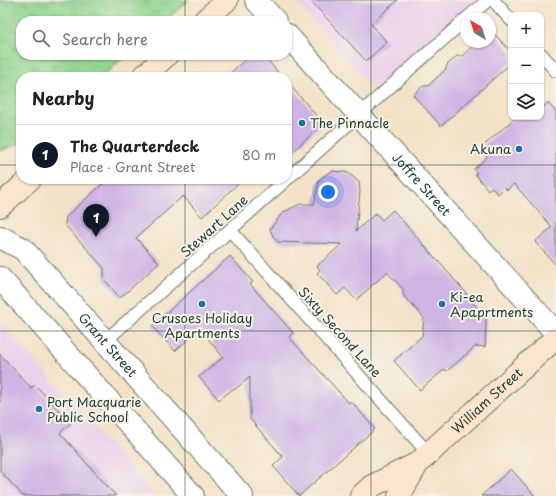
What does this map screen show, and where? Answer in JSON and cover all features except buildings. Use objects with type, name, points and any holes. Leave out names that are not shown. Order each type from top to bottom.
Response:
[{"type":"street","points":[[209,16],[227,0]]},
{"type":"street","points":[[256,0],[270,16]]},
{"type":"street","name":"Joffre Street","points":[[292,41],[556,333]]},
{"type":"street","points":[[148,72],[161,60]]},
{"type":"street","points":[[0,206],[24,184]]},
{"type":"street","name":"Grant Street","points":[[0,238],[23,249],[242,496]]},
{"type":"street","points":[[0,278],[193,496]]},
{"type":"street","name":"William Street","points":[[361,496],[372,486],[423,458],[556,338]]},
{"type":"street","name":"William Street","points":[[399,496],[423,458]]},
{"type":"lane","name":"Stewart Lane","points":[[475,12],[488,0]]},
{"type":"lane","points":[[493,0],[508,17]]},
{"type":"lane","name":"Stewart Lane","points":[[292,175],[460,25]]},
{"type":"lane","points":[[544,57],[556,71]]},
{"type":"lane","name":"Stewart Lane","points":[[105,341],[282,184]]},
{"type":"lane","name":"Sixty Second Lane","points":[[230,230],[423,458]]},
{"type":"shaded area","points":[[294,0],[476,0],[462,12],[460,12],[460,14],[374,89]]},
{"type":"shaded area","name":"Port Macquarie Public School","points":[[0,322],[156,496],[0,496]]},
{"type":"green space","points":[[0,0],[189,0],[171,16],[16,16],[16,60],[121,60],[108,72],[16,72],[16,145],[0,151]]},
{"type":"place","name":"The Pinnacle","points":[[302,123]]},
{"type":"place","name":"Akuna","points":[[519,149]]},
{"type":"place","name":"The Quarterdeck","points":[[96,237]]},
{"type":"place","name":"Crusoes Holiday Apartments","points":[[202,304]]},
{"type":"place","name":"Ki-ea Apaprtments","points":[[442,304]]},
{"type":"place","name":"Port Macquarie Public School","points":[[39,409]]}]
